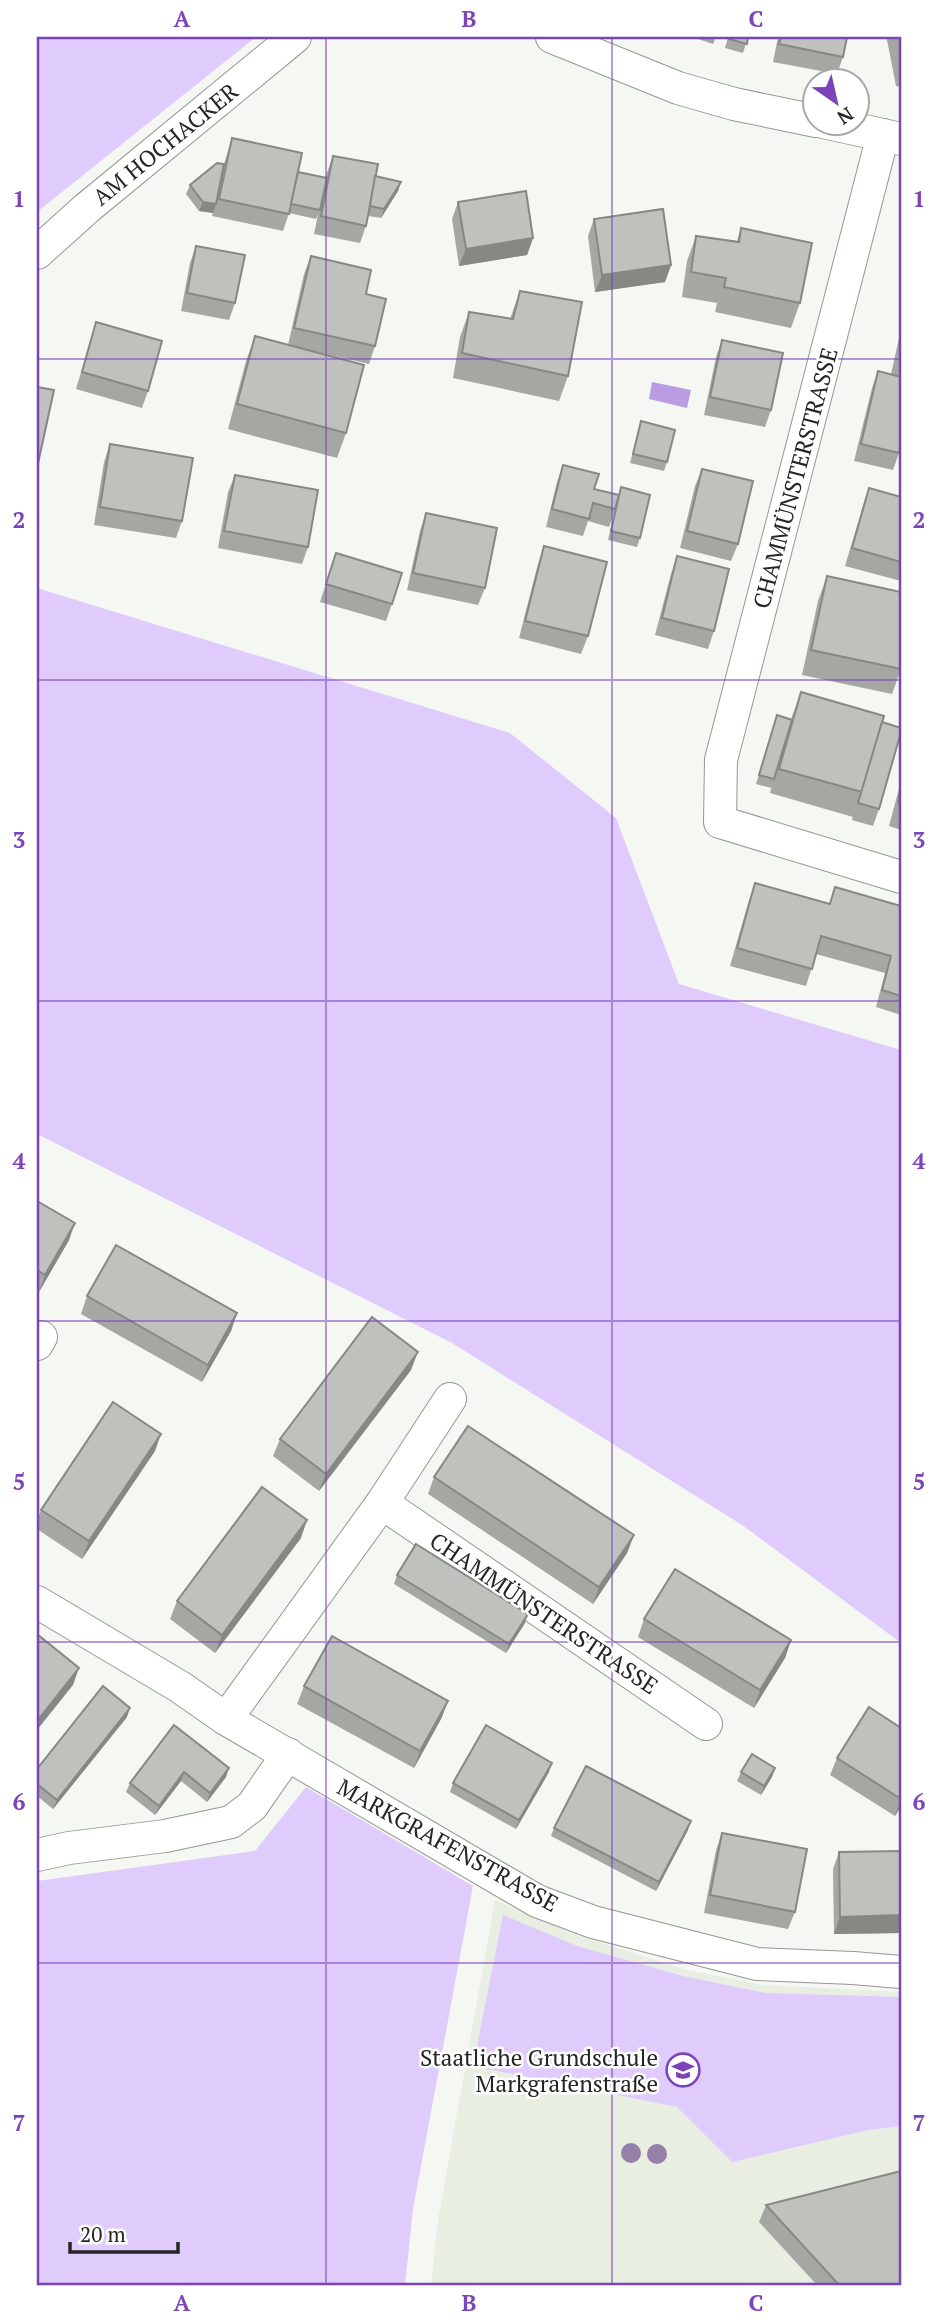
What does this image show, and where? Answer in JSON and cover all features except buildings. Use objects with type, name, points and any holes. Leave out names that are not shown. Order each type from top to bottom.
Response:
[{"type":"street","name":"AM HOCHACKER","points":[[37,253],[87,208],[295,37]]},
{"type":"street","points":[[552,37],[678,88],[734,104],[802,118]]},
{"type":"street","points":[[872,133],[892,137]]},
{"type":"street","name":"CHAMMÜNSTERSTRASSE","points":[[892,137],[721,760],[720,822],[901,877]]},
{"type":"street","points":[[226,1718],[382,1503],[450,1399]]},
{"type":"street","name":"CHAMMÜNSTERSTRASSE","points":[[382,1503],[706,1724]]},
{"type":"street","name":"MARKGRAFENSTRASSE","points":[[37,1602],[180,1687],[226,1718],[537,1901],[593,1922],[757,1964],[901,1972]]},
{"type":"street","points":[[37,1854],[165,1836],[231,1822],[252,1806],[288,1754]]},
{"type":"shaded area","points":[[37,37],[256,37],[37,212]]},
{"type":"shaded area","points":[[652,382],[691,390],[687,408],[649,399]]},
{"type":"shaded area","points":[[37,588],[510,733],[616,818],[679,984],[901,1050],[901,1643],[742,1525],[452,1343],[37,1134]]},
{"type":"shaded area","points":[[306,1787],[473,1886],[413,2209],[405,2285],[37,2285],[37,1881],[255,1851]]},
{"type":"shaded area","name":"Staatliche Grundschule Markgrafenstraße","points":[[495,1900],[576,1935],[687,1970],[764,1985],[901,1992],[901,2285],[431,2285],[438,2220]]},
{"type":"shaded area","points":[[503,1915],[577,1946],[683,1976],[765,1993],[901,1997],[901,2126],[868,2130],[732,2162],[677,2107],[473,2066]]},
{"type":"place","name":"Staatliche Grundschule Markgrafenstraße","points":[[683,2070]]}]
